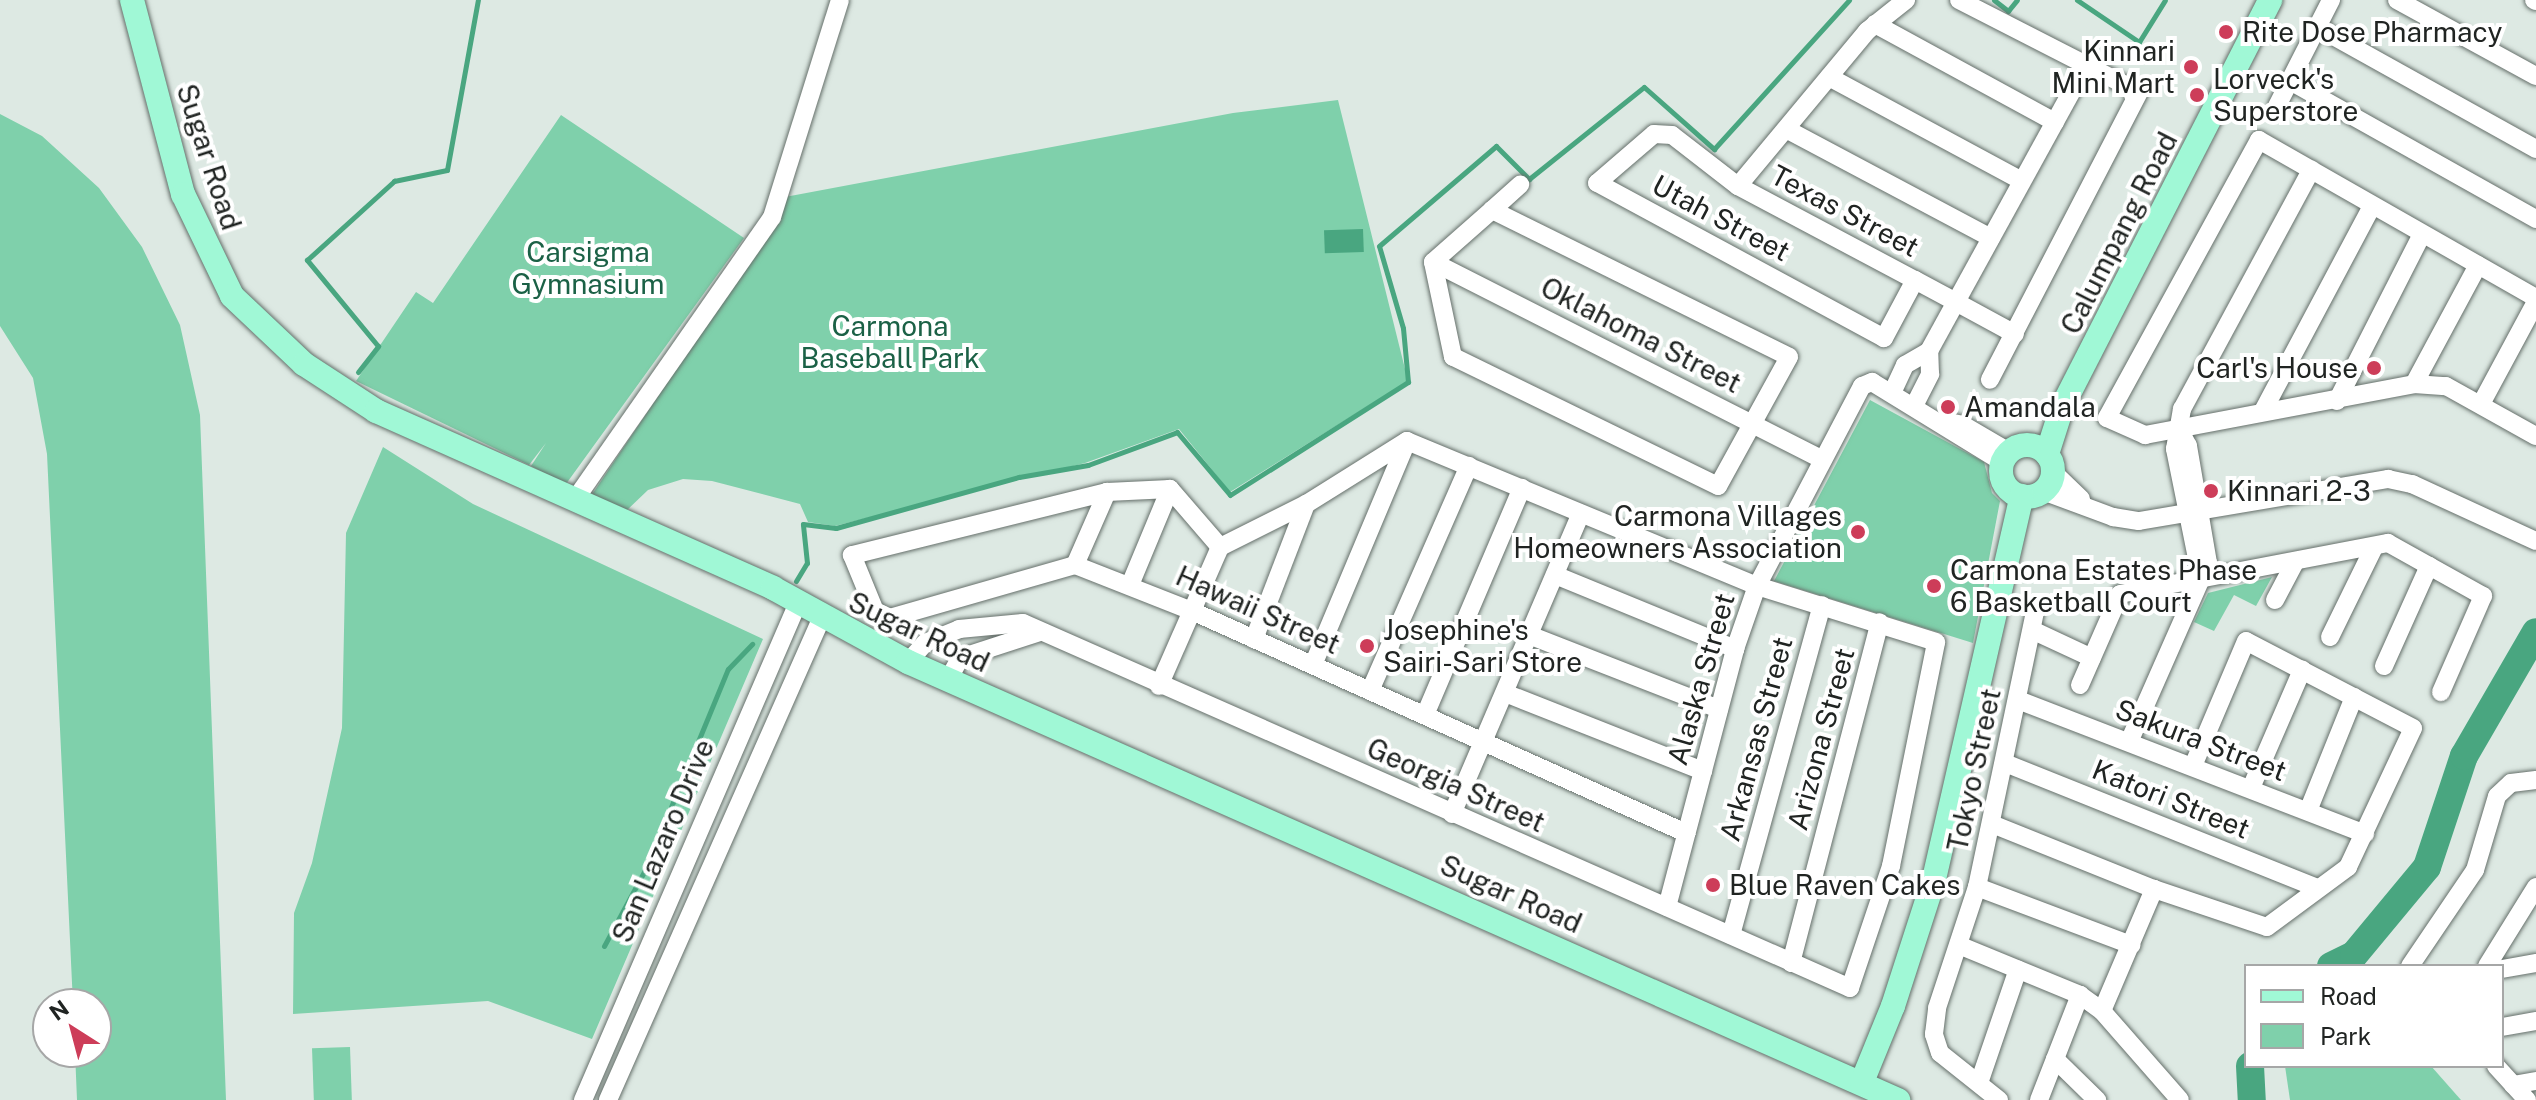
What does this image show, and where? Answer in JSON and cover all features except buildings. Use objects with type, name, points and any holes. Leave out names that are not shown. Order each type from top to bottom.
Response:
[{"type":"main road","name":"Sugar Road","points":[[132,0],[187,205],[219,274],[249,316],[304,364],[376,411],[773,588],[821,619],[908,662],[1898,1100]]},
{"type":"main road","name":"Calumpang Road","points":[[1862,1082],[1893,1006],[1934,879],[2030,468],[2270,0]]},
{"type":"street","points":[[574,501],[772,217],[840,0]]},
{"type":"street","points":[[1738,186],[1875,24],[1906,0]]},
{"type":"street","points":[[1959,0],[2139,92],[1990,380]]},
{"type":"street","points":[[2277,106],[2331,0]]},
{"type":"street","points":[[2397,0],[2536,76]]},
{"type":"street","points":[[1875,24],[2055,122]]},
{"type":"street","points":[[2317,27],[2536,149]]},
{"type":"street","points":[[1892,393],[1905,365],[1929,351],[2086,65]]},
{"type":"street","points":[[1829,77],[2022,181]]},
{"type":"street","points":[[2290,81],[2536,219]]},
{"type":"street","points":[[1786,129],[1991,238]]},
{"type":"street","name":"Texas Street","points":[[1654,134],[1672,135],[1738,186],[2015,334]]},
{"type":"street","name":"Utah Street","points":[[1654,134],[1597,183],[1884,338],[1915,280]]},
{"type":"street","points":[[2481,404],[2536,300],[2259,140],[2107,418],[2145,435],[2414,384],[2446,386],[2536,436]]},
{"type":"street","points":[[2129,742],[2201,578],[2192,513],[2175,449],[2182,409],[2311,170]]},
{"type":"street","points":[[1492,210],[1789,357],[1718,486],[1453,357],[1433,262],[1520,185]]},
{"type":"street","points":[[2263,411],[2372,206]]},
{"type":"street","points":[[2337,401],[2422,234]]},
{"type":"street","name":"Oklahoma Street","points":[[1433,262],[1823,460]]},
{"type":"street","points":[[2414,384],[2478,265]]},
{"type":"street","points":[[1914,406],[1930,374],[1929,351]]},
{"type":"street","name":"Alaska Street","points":[[1667,907],[1735,649],[1757,586],[1866,382],[1940,420],[1957,437],[2030,468],[2089,506],[2127,520],[2192,513],[2388,479],[2412,484],[2536,541]]},
{"type":"street","points":[[1407,441],[1757,586],[1880,622]]},
{"type":"street","points":[[1159,686],[1220,547],[1306,504],[1407,441]]},
{"type":"street","points":[[1313,665],[1407,441]]},
{"type":"street","points":[[1370,691],[1469,466]]},
{"type":"street","points":[[1425,715],[1522,488]]},
{"type":"street","points":[[1170,489],[1220,547]]},
{"type":"street","points":[[1107,492],[1075,565],[890,618],[875,611],[852,555],[1107,492],[1170,489]]},
{"type":"street","points":[[1130,585],[1170,489]]},
{"type":"street","points":[[1254,639],[1306,504]]},
{"type":"street","points":[[1452,814],[1581,513]]},
{"type":"street","points":[[2080,685],[2120,594],[2388,543],[2483,596],[2441,692]]},
{"type":"street","points":[[2330,637],[2374,547]]},
{"type":"street","points":[[2275,600],[2295,562]]},
{"type":"street","name":"Hawaii Street","points":[[1075,565],[1192,611],[1686,833]]},
{"type":"street","points":[[2384,666],[2429,566]]},
{"type":"street","points":[[1555,575],[1735,649]]},
{"type":"street","name":"San Lazaro Drive","points":[[583,1100],[797,605]]},
{"type":"street","name":"Arkansas Street","points":[[1731,935],[1822,605]]},
{"type":"street","name":"Tokyo Street","points":[[1999,1100],[1940,1053],[1934,1034],[1937,1008],[1961,946],[1977,887],[2036,608]]},
{"type":"street","name":"San Lazaro Drive","points":[[608,1100],[821,619]]},
{"type":"street","name":"Arizona Street","points":[[1791,963],[1880,622]]},
{"type":"street","name":"Georgia Street","points":[[908,662],[925,643],[959,629],[1023,623],[1159,686],[1850,988],[1891,866],[1938,651],[1929,638],[1880,622]]},
{"type":"street","points":[[987,626],[993,648]]},
{"type":"street","points":[[2032,630],[2092,658]]},
{"type":"street","points":[[948,680],[960,658],[1040,632]]},
{"type":"street","points":[[1529,635],[1719,709]]},
{"type":"street","points":[[1992,824],[2154,889],[2267,927],[2348,867],[2413,728],[2246,641],[2193,766]]},
{"type":"street","points":[[2251,788],[2302,670]]},
{"type":"street","points":[[1505,693],[1703,771]]},
{"type":"street","points":[[2308,811],[2354,697]]},
{"type":"street","name":"Sakura Street","points":[[2018,700],[2365,834]]},
{"type":"street","name":"Katori Street","points":[[2005,763],[2317,888]]},
{"type":"street","points":[[2411,964],[2475,870],[2497,796],[2511,783],[2536,780]]},
{"type":"street","points":[[1977,887],[2131,945]]},
{"type":"street","points":[[2488,964],[2532,904],[2536,887]]},
{"type":"street","points":[[2102,1011],[2154,889]]},
{"type":"street","points":[[1961,946],[2080,995],[2102,1011],[2180,1100]]},
{"type":"street","points":[[2504,969],[2536,963]]},
{"type":"street","points":[[1979,1083],[2018,969]]},
{"type":"street","points":[[2039,1100],[2080,995]]},
{"type":"street","points":[[2504,1027],[2536,1021]]},
{"type":"street","points":[[2055,1059],[2097,1100]]},
{"type":"street","points":[[2498,1068],[2527,1100]]},
{"type":"street","points":[[2513,1085],[2536,1081]]},
{"type":"green space","name":"Carmona Baseball Park","points":[[1338,100],[1408,381],[1230,492],[1179,429],[1085,463],[835,526],[808,522],[800,504],[712,481],[683,479],[648,490],[625,512],[591,496],[775,222],[785,197],[1233,113]]},
{"type":"green space","points":[[0,114],[42,136],[99,188],[142,247],[180,325],[200,415],[226,1100],[77,1100],[76,1068],[112,1068],[112,988],[72,988],[47,454],[33,378],[0,326]]},
{"type":"green space","name":"Carsigma Gymnasium","points":[[561,115],[744,238],[566,484],[531,466],[546,443],[529,465],[356,381],[416,292],[433,303]]},
{"type":"green space","points":[[1870,400],[1984,462],[1992,493],[2000,501],[1973,643],[1774,581]]},
{"type":"green space","points":[[383,447],[473,504],[763,639],[592,1039],[488,1001],[293,1014],[294,913],[312,863],[342,728],[346,533]]},
{"type":"green space","points":[[2272,577],[2256,606],[2234,595],[2214,631],[2194,622],[2208,593]]},
{"type":"green space","points":[[350,1047],[352,1100],[314,1100],[312,1048]]},
{"type":"green space","points":[[2285,1068],[2433,1068],[2461,1100],[2290,1100]]},
{"type":"shaded area","points":[[1363,229],[1364,252],[1325,253],[1324,230]]},
{"type":"waterway","points":[[358,372],[378,346],[307,260],[394,181],[447,170],[478,0]]},
{"type":"waterway","points":[[796,581],[807,563],[803,524],[836,528],[1019,477],[1088,465],[1177,432],[1230,495],[1408,382],[1403,328],[1379,246],[1496,146],[1529,179],[1644,87],[1714,149],[1849,0]]},
{"type":"waterway","points":[[1994,0],[2008,11],[2017,0]]},
{"type":"waterway","points":[[2077,0],[2139,42],[2165,0]]},
{"type":"waterway","points":[[2335,964],[2354,955],[2427,867],[2464,756],[2536,632]]},
{"type":"waterway","points":[[604,946],[645,870],[728,669],[752,644]]},
{"type":"waterway","points":[[2250,1068],[2252,1100]]},
{"type":"place","name":"Rite Dose Pharmacy","points":[[2226,32]]},
{"type":"place","name":"Kinnari Mini Mart","points":[[2191,67]]},
{"type":"place","name":"Lorveck's Superstore","points":[[2197,95]]},
{"type":"place","name":"Carl's House","points":[[2374,368]]},
{"type":"place","name":"Amandala","points":[[1948,407]]},
{"type":"place","name":"Kinnari 2-3","points":[[2211,491]]},
{"type":"place","name":"Carmona Villages Homeowners Association","points":[[1858,532]]},
{"type":"place","name":"Carmona Estates Phase 6 Basketball Court","points":[[1934,586]]},
{"type":"place","name":"Josephine's Sairi-Sari Store","points":[[1367,646]]},
{"type":"place","name":"Blue Raven Cakes","points":[[1713,885]]}]
